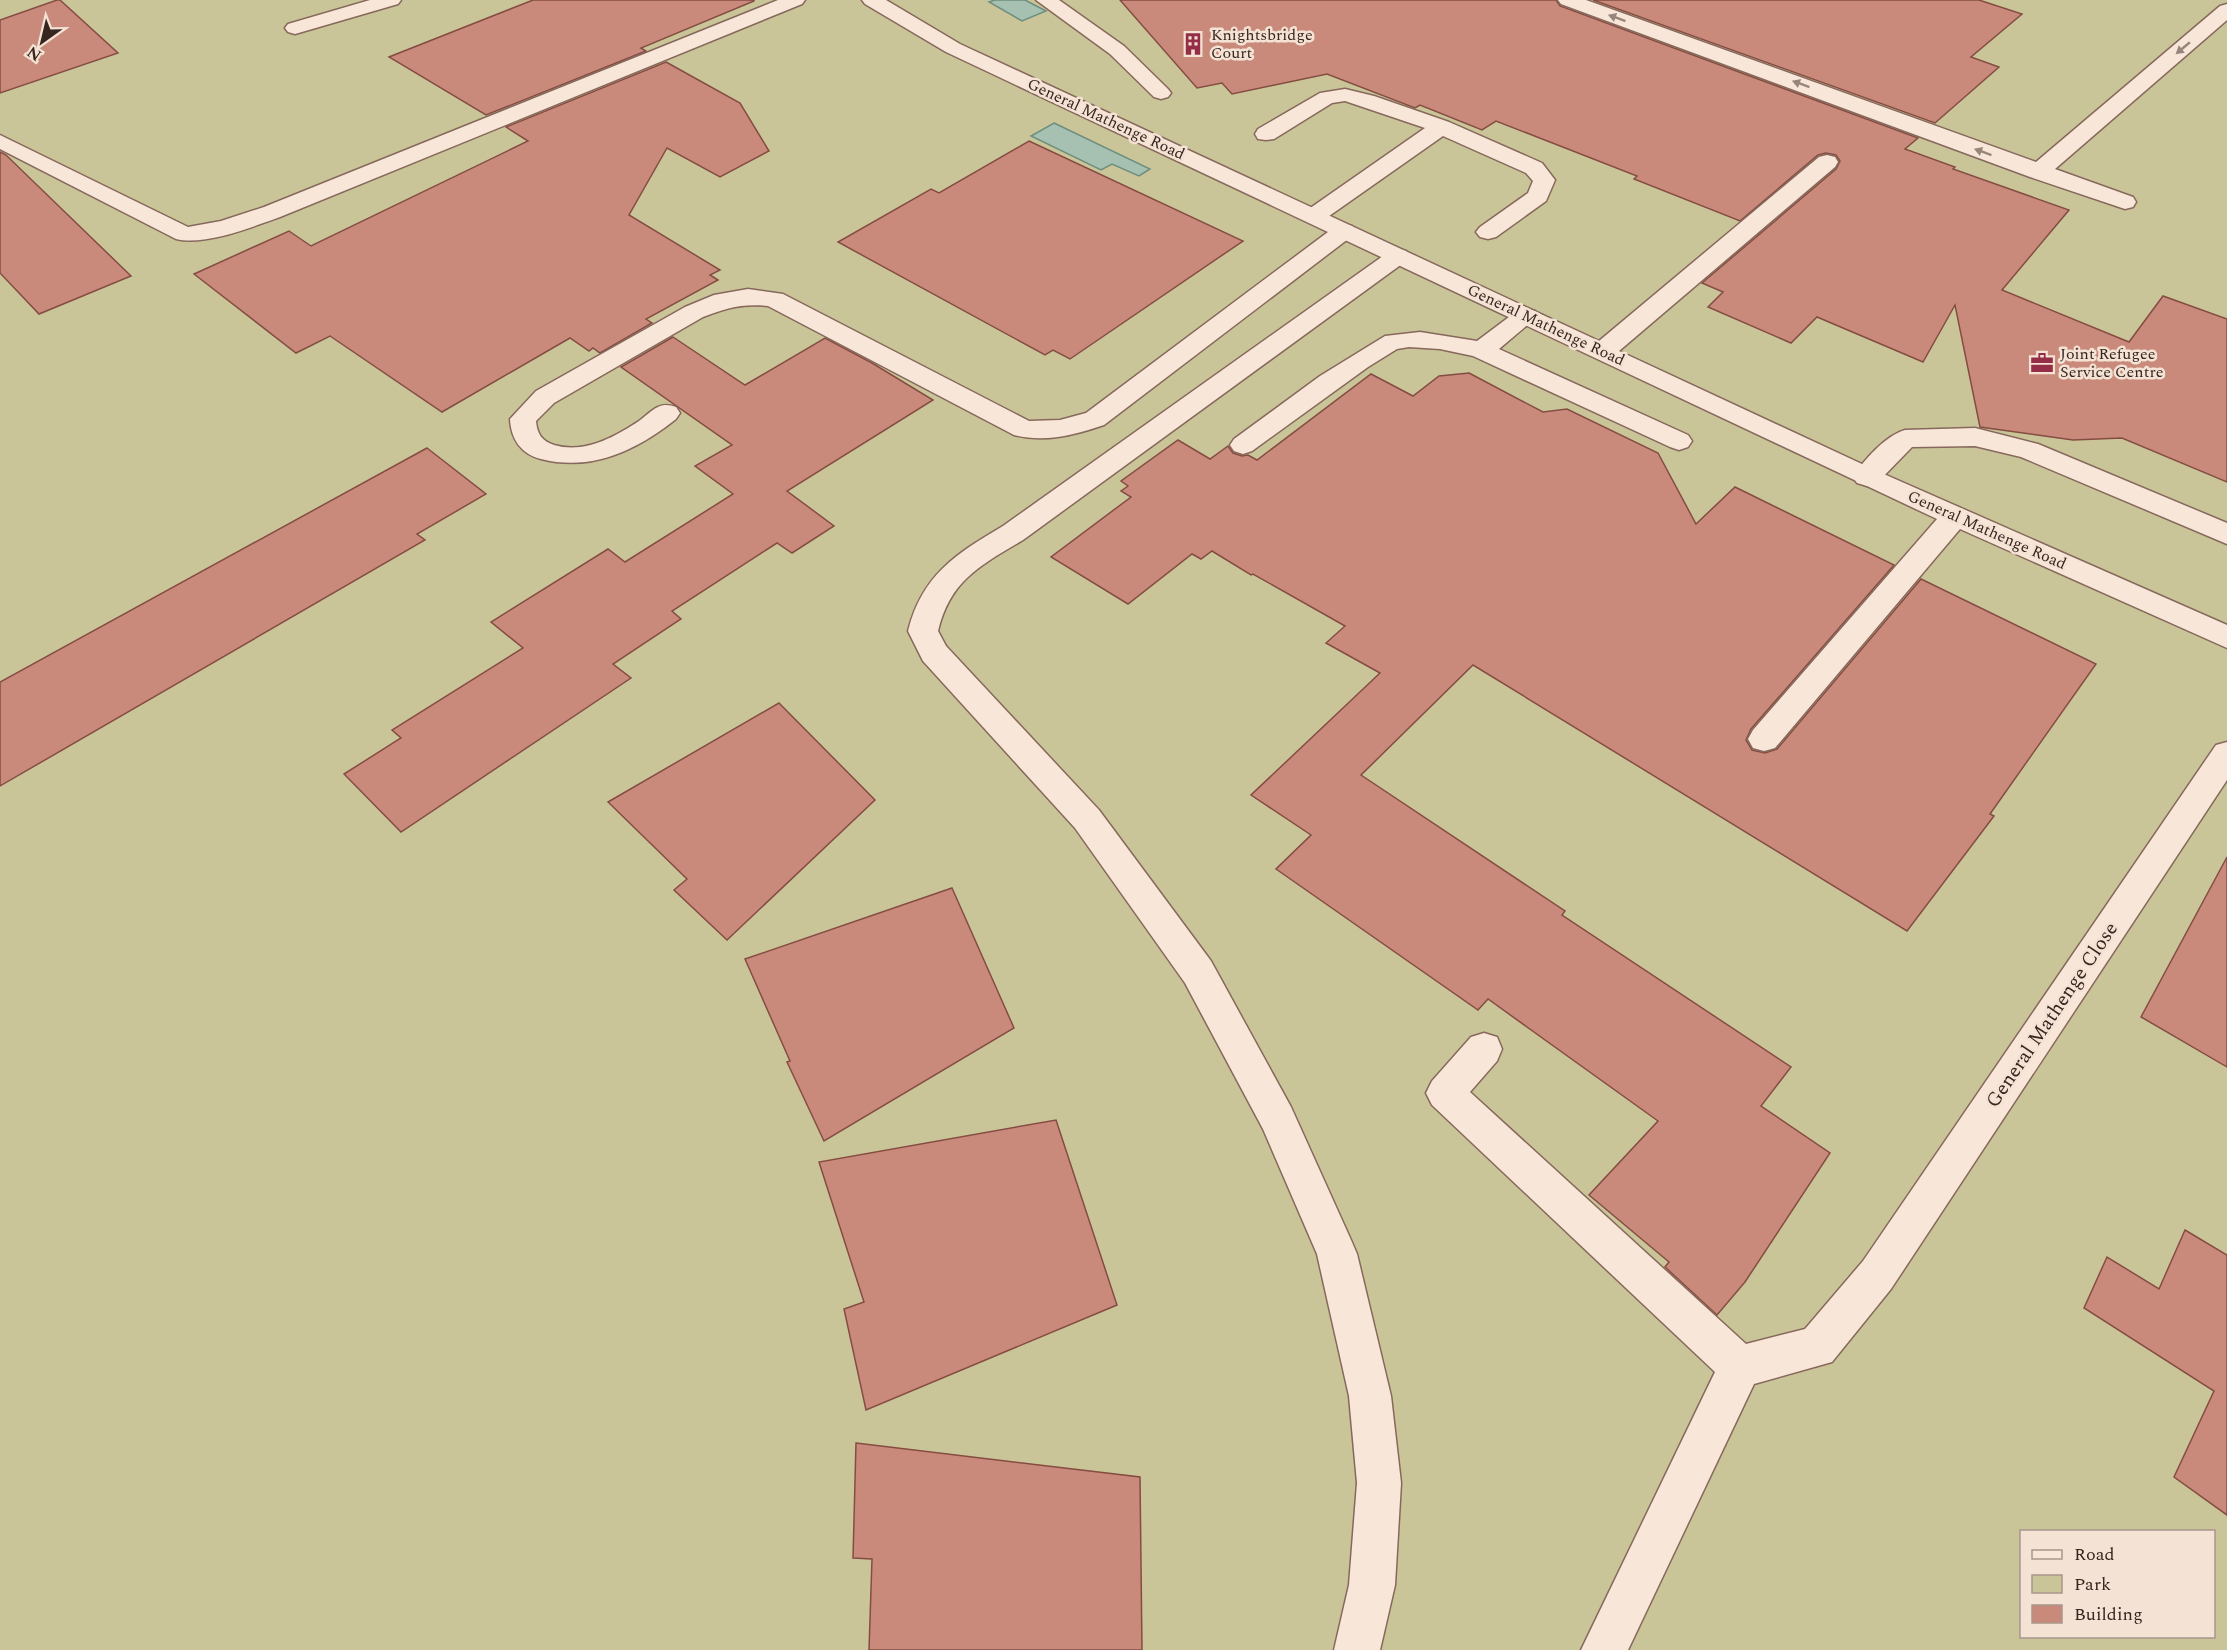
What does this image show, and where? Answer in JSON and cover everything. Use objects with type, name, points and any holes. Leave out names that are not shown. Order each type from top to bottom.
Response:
[{"type":"street","points":[[295,28],[391,0]]},
{"type":"street","points":[[0,141],[184,234],[215,231],[272,212],[434,148],[795,0]]},
{"type":"street","name":"General Mathenge Road","points":[[872,0],[953,48],[1867,477],[2227,637]]},
{"type":"street","points":[[1046,0],[1117,50],[1161,93]]},
{"type":"street","points":[[1568,0],[2125,202]]},
{"type":"street","points":[[2038,172],[2227,10]]},
{"type":"street","points":[[1266,134],[1334,94],[1367,100],[1441,127],[1534,168],[1544,180],[1538,196],[1488,232]]},
{"type":"street","points":[[1314,216],[1441,127]]},
{"type":"street","points":[[1602,352],[1827,162]]},
{"type":"street","points":[[667,413],[631,437],[589,454],[557,456],[546,452],[536,448],[526,438],[523,430],[523,419],[554,392],[694,312],[723,300],[748,296],[774,299],[1023,429],[1037,431],[1076,426],[1095,419],[1344,231]]},
{"type":"street","points":[[1357,1650],[1372,1585],[1379,1483],[1370,1396],[1337,1254],[1278,1119],[1198,972],[1087,819],[934,652],[923,631],[930,602],[953,573],[1030,522],[1398,256]]},
{"type":"street","points":[[1481,350],[1526,316]]},
{"type":"street","points":[[1243,445],[1317,389],[1396,341],[1414,339],[1481,350],[1679,441]]},
{"type":"street","points":[[1867,477],[1890,451],[1905,439],[1975,437],[2029,450],[2227,534]]},
{"type":"street","points":[[1764,739],[1955,517]]},
{"type":"street","name":"General Mathenge Close","points":[[1740,1366],[1817,1347],[1877,1275],[2227,755]]},
{"type":"street","points":[[1484,1049],[1445,1093],[1740,1366],[1604,1650]]},
{"type":"green space","points":[[0,0],[2227,0],[2227,1650],[0,1650]]},
{"type":"shaded area","points":[[1025,0],[1046,11],[1022,21],[989,2]]},
{"type":"shaded area","points":[[1054,123],[1150,169],[1139,176],[1112,164],[1101,170],[1031,136]]},
{"type":"building","points":[[60,0],[118,53],[0,93],[0,20]]},
{"type":"building","points":[[533,0],[754,1],[641,48],[646,51],[486,115],[389,57]]},
{"type":"building","points":[[1120,0],[1556,0],[1560,6],[1918,138],[1905,149],[1955,167],[1953,169],[2069,210],[2002,290],[2129,342],[2163,296],[2227,319],[2227,482],[2122,438],[2073,440],[1980,427],[1955,305],[1923,362],[1817,317],[1791,343],[1708,307],[1723,292],[1702,283],[1836,169],[1840,161],[1836,155],[1826,153],[1818,155],[1740,221],[1634,179],[1637,176],[1496,121],[1482,130],[1420,105],[1415,108],[1327,74],[1232,94],[1222,83],[1197,88]]},
{"type":"building","points":[[1593,0],[1979,0],[2022,14],[1971,57],[1999,67],[1935,123]]},
{"type":"building","points":[[666,62],[740,103],[769,151],[720,177],[667,148],[629,215],[720,270],[710,275],[718,280],[646,319],[652,323],[600,353],[593,348],[589,351],[570,338],[442,412],[330,336],[296,353],[194,274],[289,231],[311,246],[528,141],[506,127]]},
{"type":"building","points":[[1029,141],[1243,241],[1070,359],[1053,350],[1045,355],[838,242],[931,189],[939,193]]},
{"type":"building","points":[[0,152],[6,155],[131,276],[39,314],[0,273]]},
{"type":"building","points":[[673,337],[745,385],[825,338],[933,400],[787,491],[834,526],[792,553],[777,543],[672,611],[681,619],[613,664],[631,678],[401,832],[344,774],[401,738],[392,730],[523,648],[491,622],[608,549],[625,562],[733,494],[695,466],[732,445],[621,367]]},
{"type":"building","points":[[1469,373],[1543,412],[1567,409],[1658,453],[1696,524],[1735,487],[1894,565],[1751,729],[1746,740],[1752,750],[1765,753],[1777,749],[1921,579],[2096,664],[1990,814],[1994,816],[1907,931],[1473,665],[1361,775],[1565,911],[1562,915],[1791,1067],[1761,1106],[1830,1153],[1745,1282],[1717,1315],[1665,1267],[1669,1262],[1589,1195],[1658,1121],[1488,999],[1478,1010],[1276,869],[1311,835],[1251,795],[1380,673],[1326,643],[1345,626],[1212,551],[1201,559],[1192,554],[1128,604],[1051,557],[1131,497],[1121,491],[1128,486],[1121,481],[1178,440],[1210,459],[1228,446],[1233,453],[1248,455],[1257,460],[1371,374],[1413,396],[1439,376]]},
{"type":"building","points":[[427,448],[486,494],[417,534],[425,540],[0,786],[0,682]]},
{"type":"building","points":[[779,703],[875,800],[727,940],[674,890],[687,879],[608,802]]},
{"type":"building","points":[[2227,857],[2227,1067],[2141,1017]]},
{"type":"building","points":[[952,888],[1014,1028],[824,1141],[787,1062],[790,1061],[745,959]]},
{"type":"building","points":[[1056,1120],[1117,1305],[866,1410],[844,1309],[864,1302],[819,1162]]},
{"type":"building","points":[[2185,1230],[2227,1255],[2227,1515],[2174,1477],[2214,1391],[2084,1308],[2107,1257],[2159,1289]]},
{"type":"building","points":[[856,1443],[1140,1477],[1142,1650],[869,1650],[872,1559],[853,1558]]},
{"type":"place","name":"Knightsbridge Court","points":[[1193,44]]},
{"type":"place","name":"Joint Refugee Service Centre","points":[[2042,363]]}]
